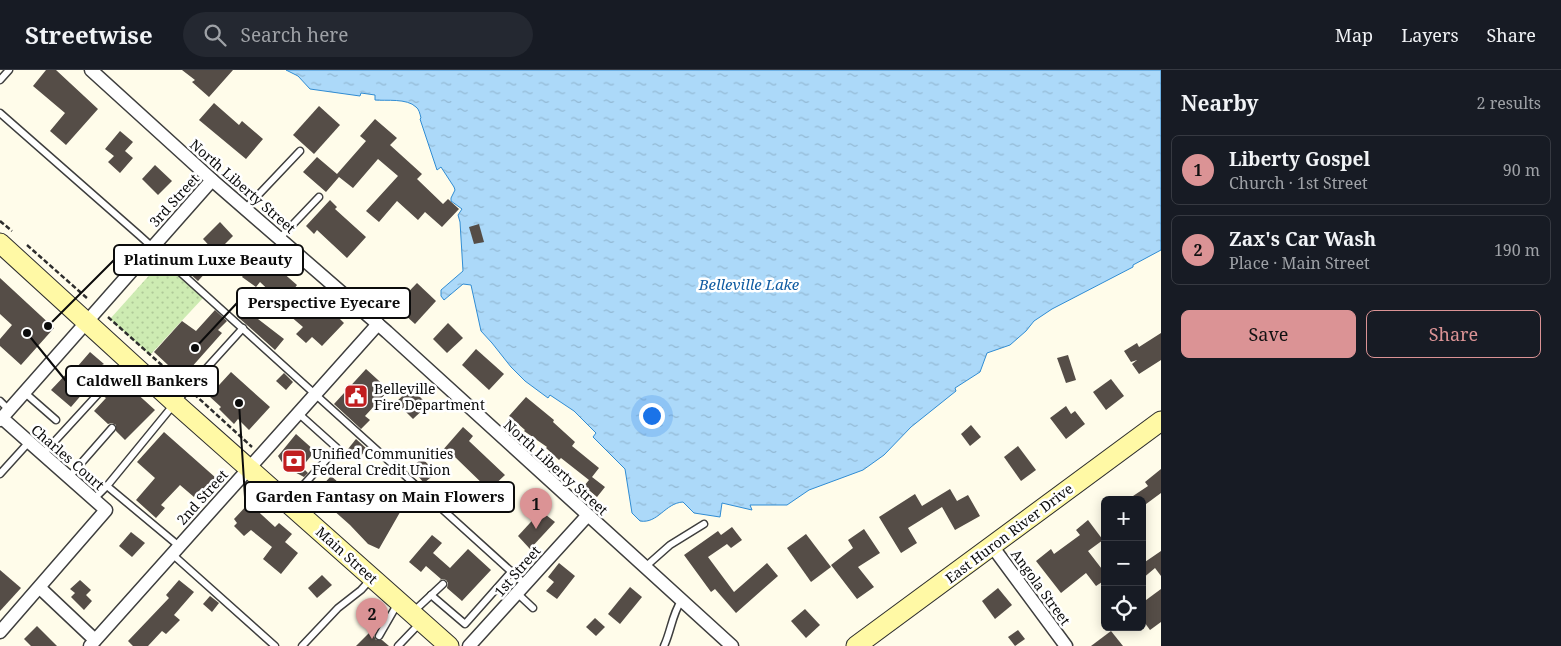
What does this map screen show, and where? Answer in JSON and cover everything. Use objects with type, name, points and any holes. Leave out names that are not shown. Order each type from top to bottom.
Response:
[{"type":"main road","name":"Main Street","points":[[7,238],[86,320],[175,403],[449,646]]},
{"type":"main road","name":"East Huron River Drive","points":[[856,646],[1161,421]]},
{"type":"street","name":"North Liberty Street","points":[[91,70],[212,180],[378,324],[644,568],[732,646]]},
{"type":"street","name":"3rd Street","points":[[3,412],[24,392],[212,180]]},
{"type":"street","name":"2nd Street","points":[[92,643],[378,324]]},
{"type":"street","name":"Charles Court","points":[[0,632],[106,510],[29,442],[3,412]]},
{"type":"street","name":"1st Street","points":[[469,646],[587,516]]},
{"type":"street","name":"Angola Street","points":[[992,546],[1066,646]]},
{"type":"street","points":[[40,588],[92,643]]},
{"type":"lane","points":[[0,80],[9,70]]},
{"type":"lane","points":[[0,113],[243,328],[314,395],[512,571],[533,608]]},
{"type":"lane","points":[[245,209],[300,151]]},
{"type":"lane","points":[[279,239],[319,197]]},
{"type":"lane","points":[[94,500],[108,486],[175,403],[243,328]]},
{"type":"lane","points":[[24,392],[56,420]]},
{"type":"lane","points":[[43,454],[99,393]]},
{"type":"lane","points":[[288,502],[301,490],[337,448],[298,413]]},
{"type":"lane","points":[[69,477],[112,428]]},
{"type":"lane","points":[[0,474],[29,442]]},
{"type":"lane","points":[[108,486],[275,646]]},
{"type":"lane","points":[[644,568],[670,545],[704,524]]},
{"type":"lane","points":[[431,595],[465,624],[512,571]]},
{"type":"lane","points":[[302,646],[338,608],[361,590],[372,577]]},
{"type":"lane","points":[[379,636],[443,584]]},
{"type":"lane","points":[[664,646],[670,632],[672,619],[681,601]]},
{"type":"lane","points":[[398,646],[411,611]]},
{"type":"path","points":[[0,221],[7,238]]},
{"type":"path","points":[[21,240],[88,298]]},
{"type":"green space","points":[[162,261],[203,298],[150,355],[110,319]]},
{"type":"water","name":"Belleville Lake","points":[[286,70],[1161,70],[1161,250],[1133,265],[1133,267],[1052,309],[1034,321],[1010,345],[987,353],[980,372],[955,388],[956,391],[911,427],[884,455],[863,470],[809,490],[787,505],[750,505],[752,510],[722,503],[720,517],[694,513],[683,502],[671,506],[657,517],[640,521],[632,513],[625,469],[593,437],[596,433],[574,411],[550,395],[548,398],[525,381],[481,331],[471,285],[463,284],[444,300],[441,296],[441,290],[463,271],[458,215],[462,209],[451,201],[455,190],[454,187],[441,167],[437,170],[417,108],[412,104],[402,101],[375,100],[375,95],[361,93],[360,96],[310,89],[298,76]]},
{"type":"building","points":[[46,70],[56,70],[98,109],[66,145],[50,131],[65,113],[33,86]]},
{"type":"building","points":[[182,70],[233,70],[209,97],[192,82],[195,80]]},
{"type":"building","points":[[214,103],[239,125],[242,121],[263,139],[246,159],[199,120]]},
{"type":"building","points":[[319,106],[340,125],[314,154],[293,135]]},
{"type":"building","points":[[375,119],[397,138],[390,145],[422,174],[417,179],[443,204],[448,199],[459,209],[442,227],[425,212],[418,220],[397,201],[379,222],[366,211],[398,176],[378,159],[353,188],[339,177],[326,192],[303,172],[317,157],[337,174],[366,141],[360,136]]},
{"type":"building","points":[[120,131],[133,142],[125,151],[133,158],[120,173],[108,162],[114,156],[105,149]]},
{"type":"building","points":[[155,165],[172,181],[158,195],[142,179]]},
{"type":"building","points":[[330,200],[337,207],[335,209],[366,237],[347,258],[317,230],[314,234],[306,226]]},
{"type":"building","points":[[220,222],[233,236],[216,253],[203,239]]},
{"type":"building","points":[[479,224],[484,242],[474,244],[469,227]]},
{"type":"building","points":[[261,251],[276,261],[273,264],[297,285],[291,293],[323,319],[331,310],[344,323],[322,346],[312,337],[306,343],[296,334],[303,327],[276,304],[279,300],[260,282],[256,287],[242,277]]},
{"type":"building","points":[[197,260],[208,270],[198,281],[187,271]]},
{"type":"building","points":[[0,278],[54,328],[21,365],[0,346],[0,339],[12,325],[0,314]]},
{"type":"building","points":[[417,283],[436,301],[415,324],[395,306]]},
{"type":"building","points":[[248,308],[260,318],[258,319],[284,339],[275,350],[239,318]]},
{"type":"building","points":[[215,310],[227,321],[218,330],[222,333],[182,378],[154,352],[182,321],[196,331]]},
{"type":"building","points":[[448,323],[463,338],[447,353],[433,339]]},
{"type":"building","points":[[1161,333],[1161,360],[1139,374],[1132,364],[1137,360],[1131,362],[1124,351],[1137,343],[1139,347]]},
{"type":"building","points":[[476,349],[504,374],[489,390],[462,365]]},
{"type":"building","points":[[90,352],[104,364],[102,365],[122,380],[155,410],[125,440],[116,431],[116,425],[108,424],[94,411],[106,398],[103,396],[104,392],[102,389],[95,390],[90,385],[71,407],[51,390],[68,372],[71,374]]},
{"type":"building","points":[[1068,355],[1076,380],[1066,383],[1057,358]]},
{"type":"building","points":[[366,369],[389,390],[365,416],[370,420],[361,429],[334,404]]},
{"type":"building","points":[[231,372],[270,407],[249,430],[238,419],[234,424],[219,409],[221,407],[209,396]]},
{"type":"building","points":[[284,373],[293,382],[286,390],[276,381]]},
{"type":"building","points":[[1111,379],[1124,396],[1106,410],[1093,392]]},
{"type":"building","points":[[411,388],[428,405],[413,419],[396,402]]},
{"type":"building","points":[[526,397],[554,420],[553,422],[575,442],[572,446],[599,468],[592,477],[605,487],[597,497],[584,486],[589,480],[561,458],[559,460],[547,447],[524,431],[509,416]]},
{"type":"building","points":[[1066,406],[1071,414],[1075,411],[1085,424],[1066,439],[1050,418]]},
{"type":"building","points":[[971,425],[981,437],[970,446],[961,434]]},
{"type":"building","points":[[463,427],[473,436],[469,441],[505,475],[489,490],[455,457],[452,460],[442,451]]},
{"type":"building","points":[[164,432],[216,478],[203,493],[200,490],[194,497],[180,485],[161,505],[165,508],[156,518],[136,500],[155,478],[137,462]]},
{"type":"building","name":"Unified Communities Federal Credit Union","points":[[296,434],[315,451],[302,467],[308,473],[304,477],[285,467],[278,456]]},
{"type":"building","points":[[356,439],[367,449],[358,459],[348,449]]},
{"type":"building","points":[[1018,446],[1036,470],[1021,481],[1004,457]]},
{"type":"building","points":[[422,458],[436,473],[424,483],[411,468]]},
{"type":"building","points":[[1161,469],[1161,493],[1146,504],[1146,496],[1133,496],[1148,486],[1145,482]]},
{"type":"building","points":[[331,476],[348,491],[350,489],[372,505],[398,483],[412,495],[407,500],[379,549],[368,544],[332,509],[336,505],[319,489]]},
{"type":"building","points":[[950,489],[957,501],[968,495],[980,516],[955,530],[942,507],[908,528],[917,543],[901,553],[879,517],[915,494],[922,506]]},
{"type":"building","points":[[249,503],[275,527],[279,523],[292,534],[285,542],[298,553],[281,574],[263,559],[272,547],[251,530],[244,536],[234,526],[237,523],[234,519]]},
{"type":"building","points":[[541,511],[555,522],[530,549],[518,536]]},
{"type":"building","points":[[1088,520],[1101,537],[1101,541],[1088,551],[1101,568],[1101,583],[1096,586],[1086,573],[1061,593],[1036,561],[1051,549],[1054,554],[1080,535],[1076,530]]},
{"type":"building","points":[[732,527],[742,540],[731,548],[727,544],[708,557],[734,592],[767,563],[778,576],[736,613],[715,589],[711,592],[684,555],[718,531],[721,535]]},
{"type":"building","points":[[864,529],[880,553],[858,567],[874,587],[857,599],[831,565],[853,548],[848,540]]},
{"type":"building","points":[[131,532],[145,543],[132,557],[119,546]]},
{"type":"building","points":[[806,534],[831,567],[811,582],[787,548]]},
{"type":"building","points":[[432,535],[442,543],[433,553],[450,568],[468,549],[491,570],[462,601],[447,588],[448,583],[446,580],[442,579],[439,581],[441,579],[426,566],[421,572],[409,562]]},
{"type":"building","points":[[1161,551],[1161,576],[1155,568],[1146,576],[1146,561]]},
{"type":"building","points":[[559,563],[575,576],[557,599],[546,591],[554,582],[548,577]]},
{"type":"building","points":[[0,570],[21,588],[0,611]]},
{"type":"building","points":[[322,575],[332,585],[317,598],[308,588]]},
{"type":"building","points":[[80,580],[91,590],[86,595],[92,601],[84,610],[71,597],[75,593],[70,589]]},
{"type":"building","points":[[179,580],[194,592],[174,615],[180,620],[166,634],[162,631],[148,646],[133,646],[128,641],[169,598],[166,595]]},
{"type":"building","points":[[630,587],[642,597],[620,624],[608,614]]},
{"type":"building","points":[[998,588],[1012,605],[995,619],[982,601]]},
{"type":"building","points":[[1161,589],[1161,622],[1150,630],[1146,624],[1146,600]]},
{"type":"building","points":[[210,596],[219,603],[212,612],[203,604]]},
{"type":"building","points":[[805,609],[820,625],[806,638],[791,621]]},
{"type":"building","points":[[595,618],[605,627],[596,636],[586,627]]},
{"type":"building","points":[[37,626],[57,646],[31,646],[24,639]]},
{"type":"building","points":[[372,630],[375,633],[376,640],[382,640],[389,646],[356,646]]},
{"type":"building","points":[[1018,630],[1025,639],[1015,646],[1008,637]]},
{"type":"building","points":[[1111,631],[1123,646],[1091,646]]},
{"type":"place","name":"Platinum Luxe Beauty","points":[[48,326]]},
{"type":"place","name":"Caldwell Bankers","points":[[27,333]]},
{"type":"place","name":"Perspective Eyecare","points":[[195,348]]},
{"type":"place","name":"Belleville Fire Department","points":[[356,396]]},
{"type":"place","name":"Garden Fantasy on Main Flowers","points":[[239,403]]},
{"type":"place","name":"Unified Communities Federal Credit Union","points":[[294,461]]},
{"type":"place","name":"Liberty Gospel","points":[[536,529]]},
{"type":"place","name":"Zax's Car Wash","points":[[372,639]]}]
